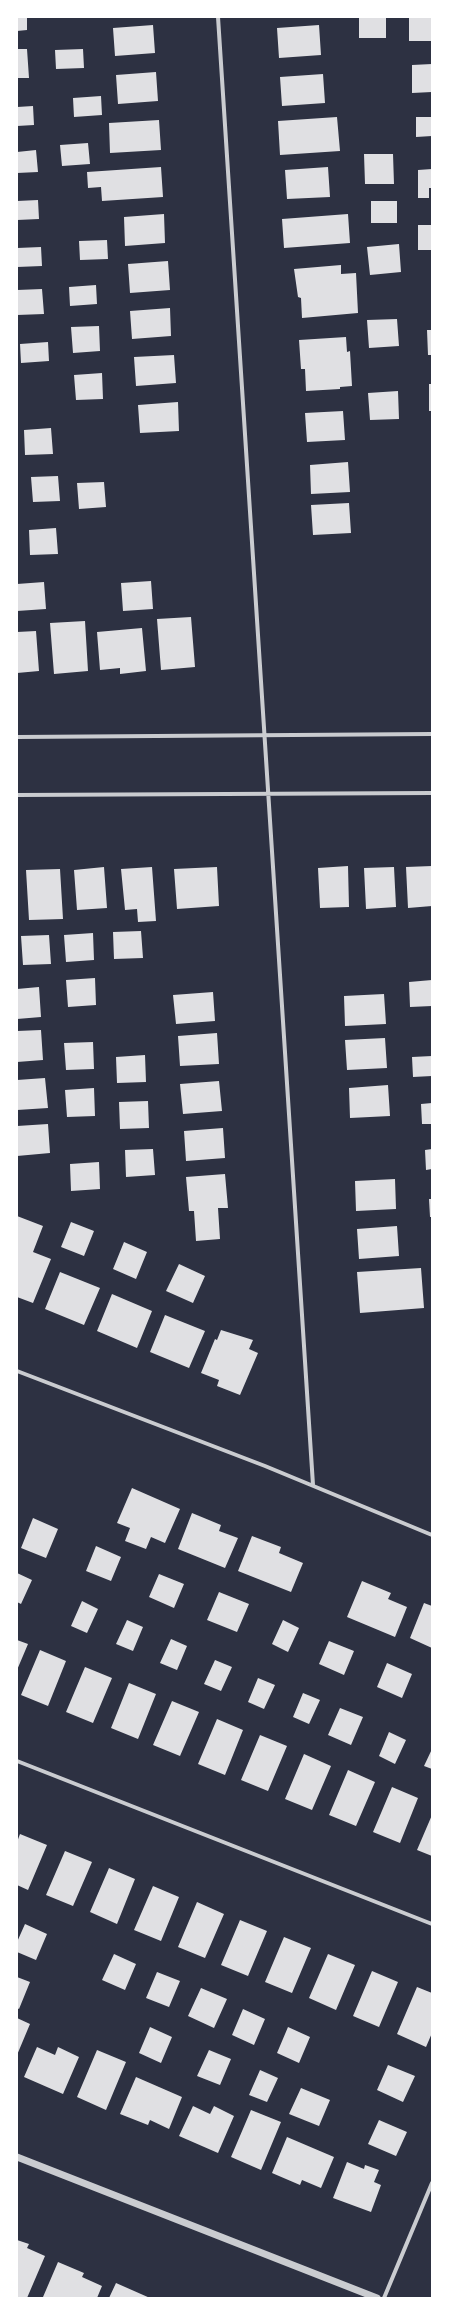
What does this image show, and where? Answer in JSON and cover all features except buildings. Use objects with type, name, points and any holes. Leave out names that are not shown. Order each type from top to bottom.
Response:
[{"type":"street","points":[[218,17],[313,1485]]},
{"type":"street","points":[[17,737],[432,734]]},
{"type":"street","points":[[17,796],[432,793]]},
{"type":"street","points":[[17,1371],[313,1485],[432,1535]]},
{"type":"street","points":[[17,1761],[432,1924]]},
{"type":"street","points":[[17,2157],[377,2298]]},
{"type":"street","points":[[384,2298],[432,2183]]}]
